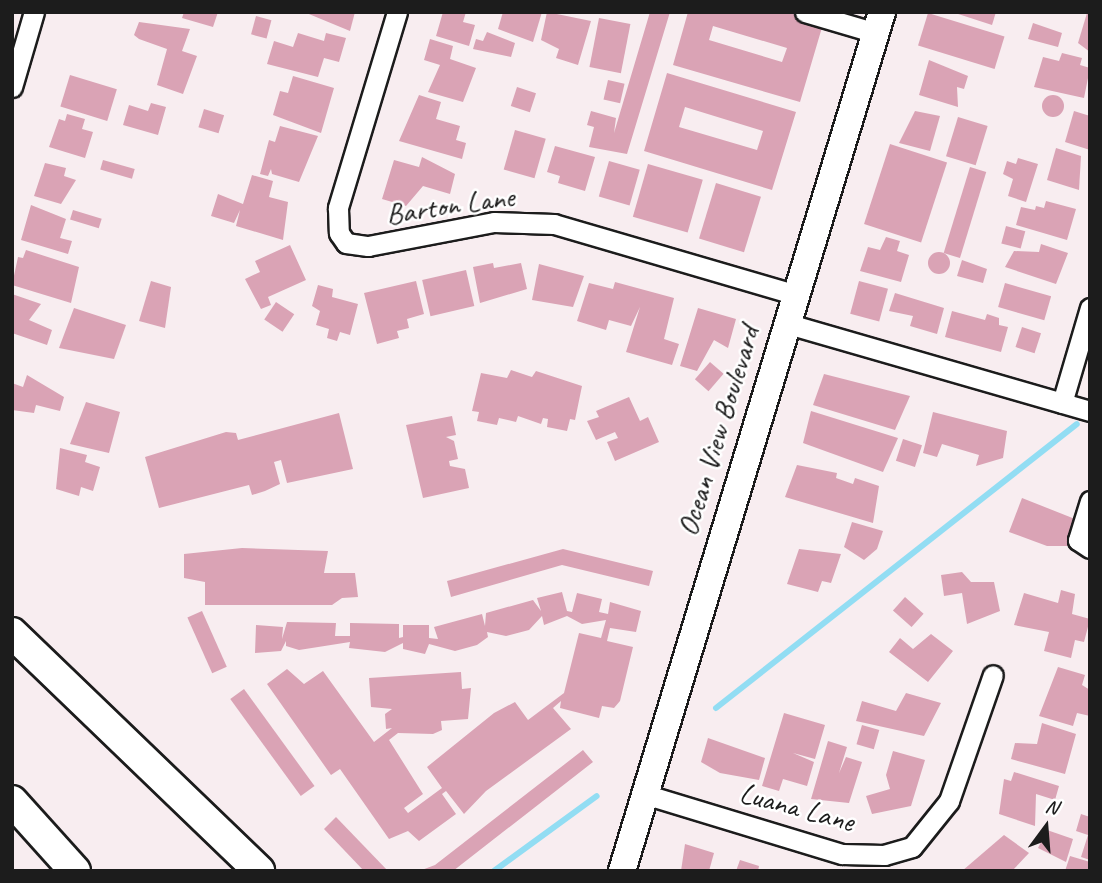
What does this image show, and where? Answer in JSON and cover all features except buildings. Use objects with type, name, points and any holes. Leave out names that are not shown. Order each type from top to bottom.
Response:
[{"type":"highway","points":[[12,634],[259,871]]},
{"type":"highway","points":[[12,801],[75,871]]},
{"type":"main road","name":"Ocean View Boulevard","points":[[622,871],[785,323],[879,22]]},
{"type":"street","points":[[12,87],[34,12]]},
{"type":"street","name":"Barton Lane","points":[[397,12],[338,208],[339,233],[346,243],[368,246],[494,222],[554,224],[794,294]]},
{"type":"street","points":[[805,12],[879,22]]},
{"type":"street","points":[[1062,403],[1090,308]]},
{"type":"street","points":[[785,323],[1090,411]]},
{"type":"street","points":[[1090,501],[1078,540],[1090,548]]},
{"type":"street","name":"Luana Lane","points":[[644,794],[842,854],[884,855],[912,847],[949,801],[993,674]]},
{"type":"waterway","points":[[716,708],[1077,424]]},
{"type":"waterway","points":[[494,871],[597,796]]}]
